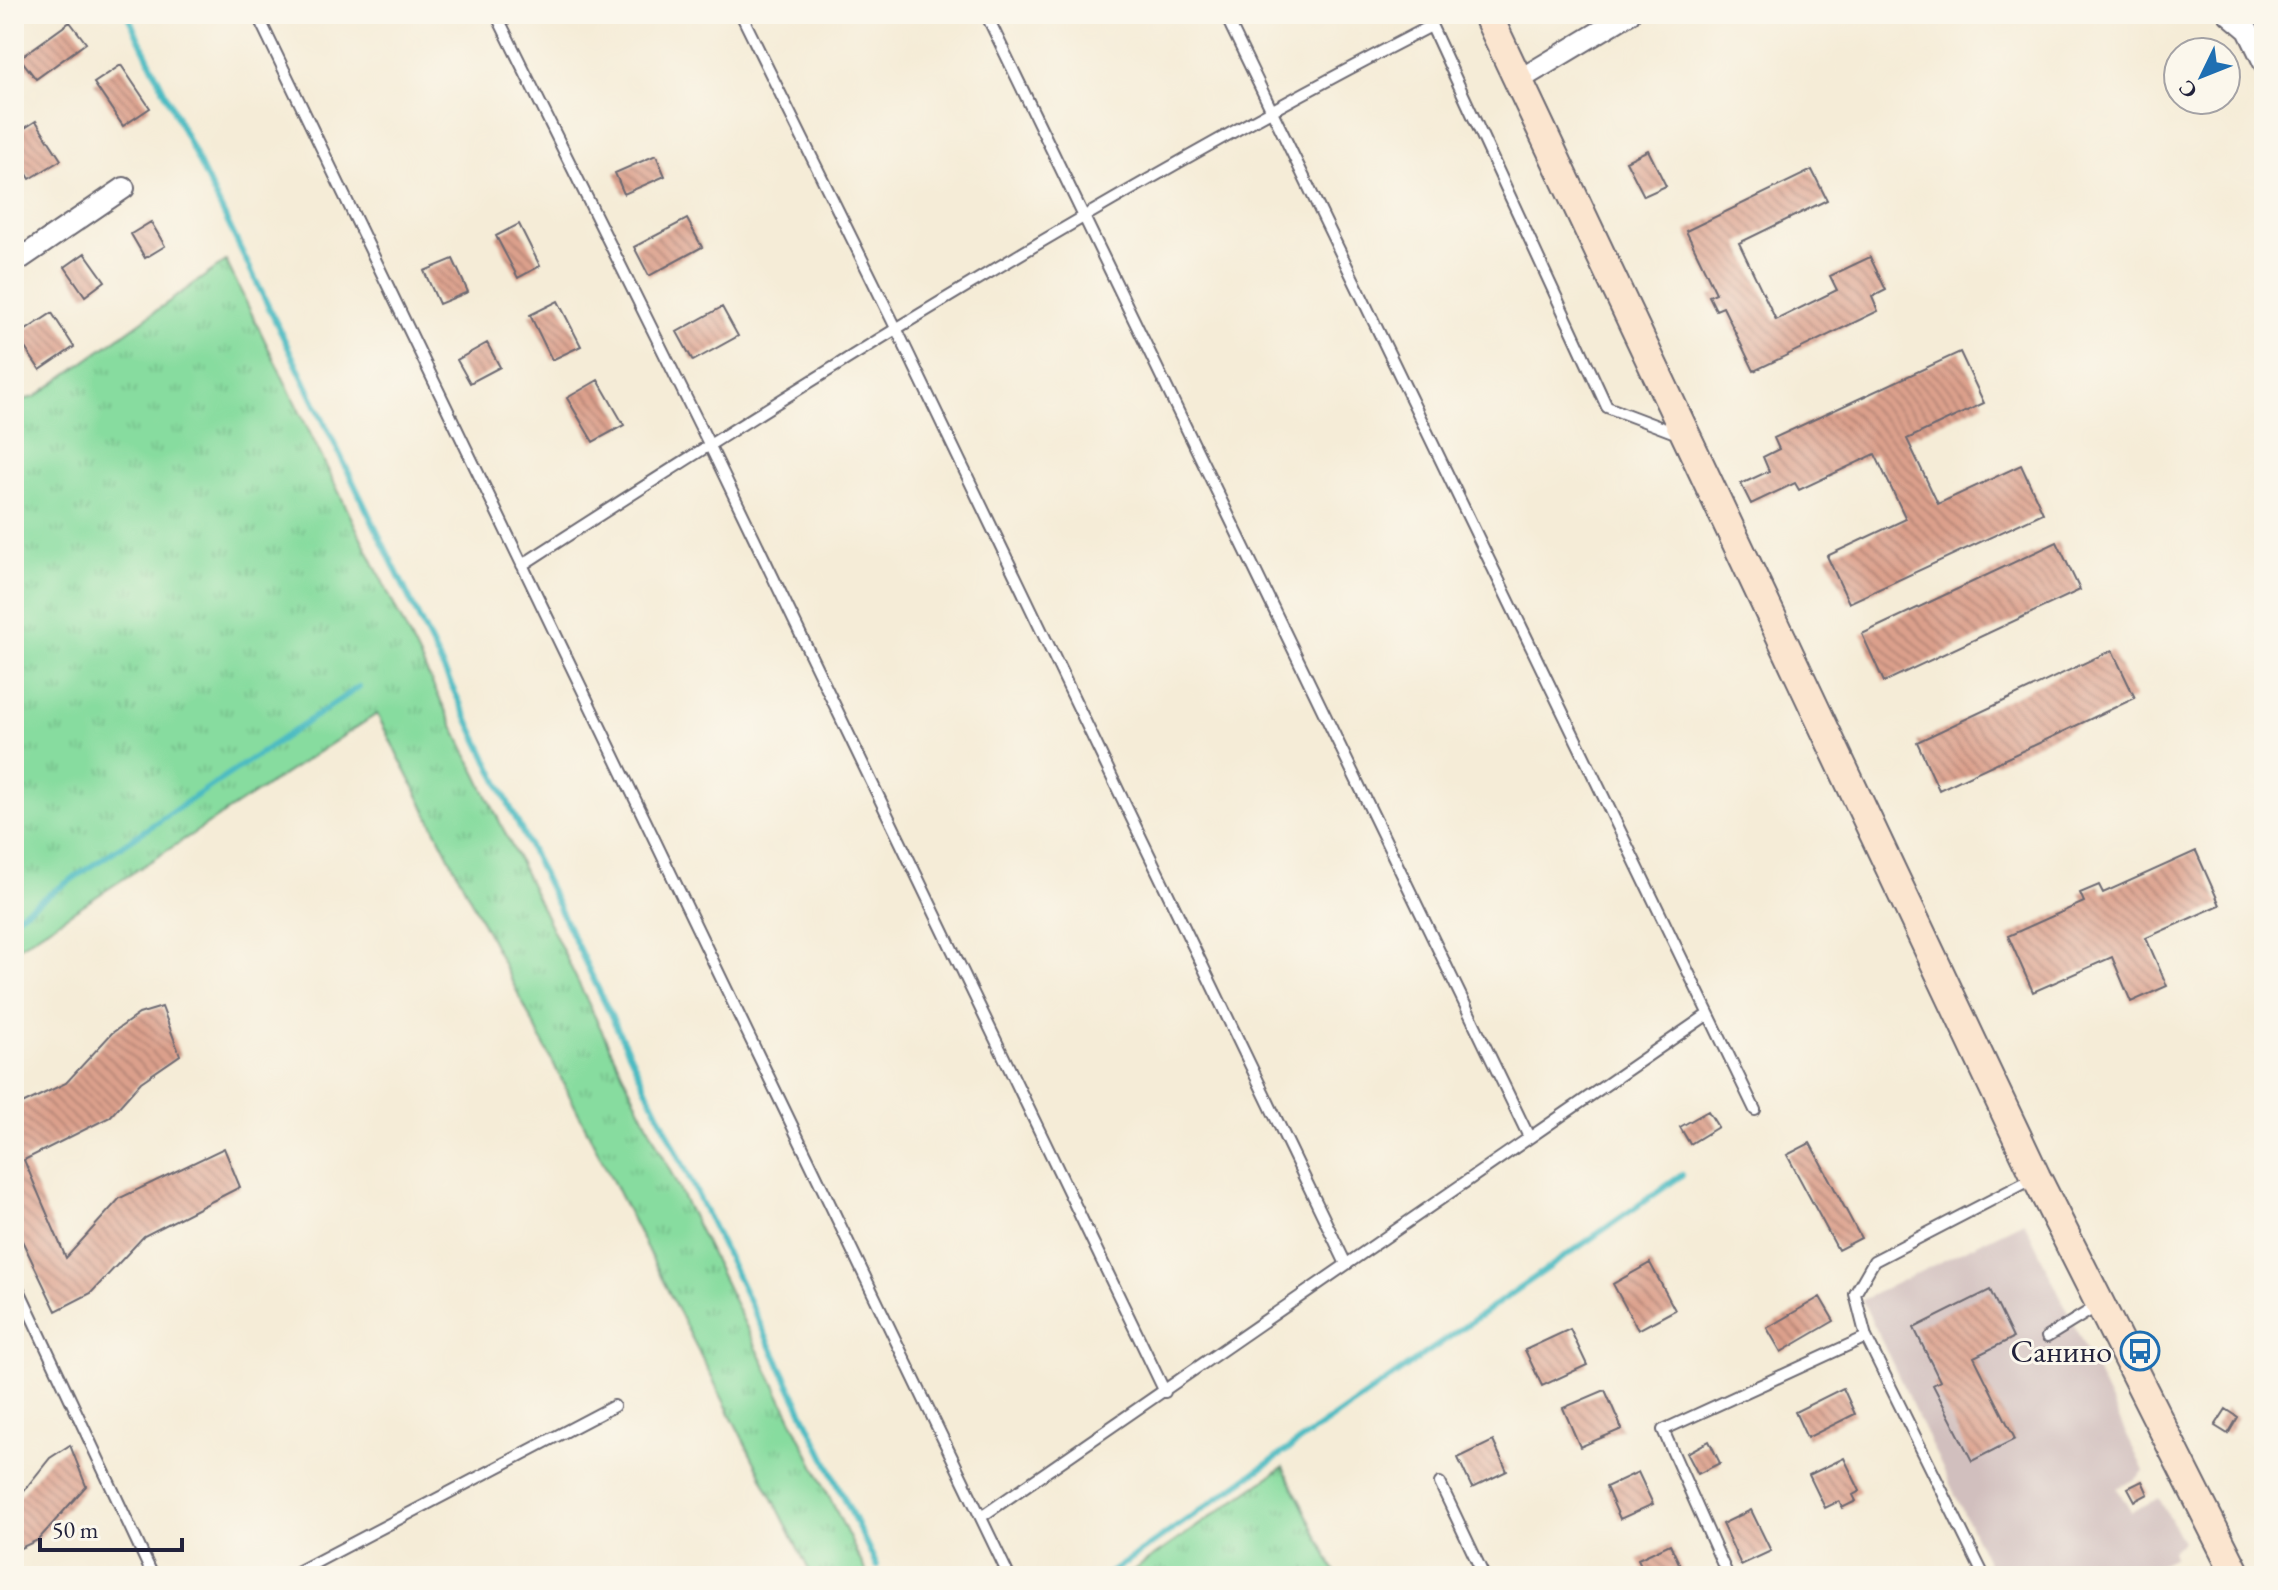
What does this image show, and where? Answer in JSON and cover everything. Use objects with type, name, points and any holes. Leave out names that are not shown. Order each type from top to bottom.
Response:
[{"type":"street","points":[[1487,14],[2036,1177],[2237,1576]]},
{"type":"street","points":[[1519,80],[1629,14]]},
{"type":"street","points":[[2229,14],[2248,30],[2264,63]]},
{"type":"street","points":[[14,263],[124,188]]},
{"type":"lane","points":[[257,14],[1009,1576]]},
{"type":"lane","points":[[496,14],[709,444],[1165,1392]]},
{"type":"lane","points":[[741,14],[896,328],[1345,1262]]},
{"type":"lane","points":[[986,14],[1529,1137]]},
{"type":"lane","points":[[1225,14],[1755,1110]]},
{"type":"lane","points":[[1426,14],[1607,407],[1688,438]]},
{"type":"lane","points":[[522,565],[709,444],[1083,214],[1270,109],[1431,26]]},
{"type":"lane","points":[[981,1517],[1165,1392],[1345,1262],[1707,1015]]},
{"type":"lane","points":[[1984,1576],[1866,1337],[1855,1294],[1874,1261],[2036,1177]]},
{"type":"lane","points":[[14,1279],[153,1576]]},
{"type":"lane","points":[[2047,1337],[2100,1304]]},
{"type":"lane","points":[[1728,1576],[1663,1430],[1866,1337]]},
{"type":"lane","points":[[290,1576],[614,1406]]},
{"type":"lane","points":[[1440,1483],[1484,1576]]},
{"type":"shaded area","points":[[2024,1221],[2144,1471],[2136,1479],[2117,1488],[2131,1512],[2159,1498],[2183,1542],[2172,1550],[2174,1557],[2138,1576],[1994,1576],[1862,1300]]},
{"type":"green space","points":[[226,261],[868,1576],[812,1576],[377,714],[14,950],[14,402],[35,397]]},
{"type":"green space","points":[[1283,1467],[1337,1576],[1125,1576]]},
{"type":"building","points":[[70,22],[86,43],[36,79],[20,58]]},
{"type":"building","points":[[121,65],[150,108],[123,126],[94,83]]},
{"type":"building","points":[[36,121],[61,160],[30,179],[14,153],[14,135]]},
{"type":"building","points":[[1648,150],[1666,186],[1644,196],[1626,161]]},
{"type":"building","points":[[656,155],[665,176],[624,194],[615,173]]},
{"type":"building","points":[[1812,170],[1827,200],[1739,243],[1776,320],[1837,290],[1830,276],[1870,257],[1886,290],[1872,297],[1878,311],[1754,371],[1723,307],[1716,310],[1709,296],[1716,293],[1686,231]]},
{"type":"building","points":[[687,219],[702,247],[649,276],[634,247]]},
{"type":"building","points":[[151,222],[165,246],[145,258],[131,234]]},
{"type":"building","points":[[519,224],[540,266],[518,278],[496,236]]},
{"type":"building","points":[[85,253],[105,281],[85,296],[65,267]]},
{"type":"building","points":[[453,259],[468,292],[439,304],[424,271]]},
{"type":"building","points":[[558,301],[581,346],[552,360],[530,315]]},
{"type":"building","points":[[722,307],[738,336],[693,361],[677,332]]},
{"type":"building","points":[[52,313],[74,347],[40,370],[17,336]]},
{"type":"building","points":[[487,343],[500,367],[470,383],[457,360]]},
{"type":"building","points":[[1960,352],[1984,403],[1907,439],[1938,504],[2021,465],[2043,513],[1849,603],[1827,556],[1906,519],[1875,454],[1799,490],[1795,483],[1751,504],[1741,484],[1769,471],[1763,457],[1779,449],[1774,438]]},
{"type":"building","points":[[598,380],[624,425],[593,442],[567,398]]},
{"type":"building","points":[[2057,542],[2080,590],[1884,682],[1862,634]]},
{"type":"building","points":[[2112,650],[2135,698],[1939,790],[1917,742]]},
{"type":"building","points":[[2196,851],[2220,905],[2146,938],[2167,986],[2131,1002],[2112,957],[2033,992],[2008,936],[2084,902],[2080,893],[2099,885],[2103,893]]},
{"type":"building","points":[[162,1007],[180,1055],[141,1082],[110,1117],[24,1160],[66,1258],[120,1198],[224,1148],[240,1187],[144,1236],[91,1293],[56,1311],[14,1224],[14,1108],[66,1083],[112,1033],[139,1014]]},
{"type":"building","points":[[1708,1111],[1718,1127],[1690,1144],[1680,1127]]},
{"type":"building","points":[[1810,1143],[1861,1238],[1838,1250],[1787,1155]]},
{"type":"building","points":[[1650,1263],[1675,1310],[1638,1330],[1613,1284]]},
{"type":"building","points":[[1990,1290],[2013,1338],[1974,1357],[2015,1439],[1972,1461],[1933,1385],[1940,1381],[1914,1328]]},
{"type":"building","points":[[1820,1297],[1834,1321],[1781,1352],[1767,1328]]},
{"type":"building","points":[[1570,1329],[1587,1365],[1542,1386],[1525,1350]]},
{"type":"building","points":[[1843,1388],[1855,1414],[1807,1438],[1795,1412]]},
{"type":"building","points":[[1605,1390],[1622,1429],[1580,1447],[1563,1408]]},
{"type":"building","points":[[2226,1409],[2238,1417],[2228,1434],[2215,1426]]},
{"type":"building","points":[[1493,1441],[1507,1471],[1472,1488],[1458,1458]]},
{"type":"building","points":[[1709,1441],[1720,1463],[1698,1474],[1687,1453]]},
{"type":"building","points":[[70,1445],[86,1486],[38,1540],[14,1551],[14,1503],[50,1458]]},
{"type":"building","points":[[1844,1458],[1860,1491],[1853,1495],[1856,1501],[1842,1508],[1839,1501],[1825,1508],[1809,1475]]},
{"type":"building","points":[[1638,1472],[1653,1504],[1620,1519],[1606,1487]]},
{"type":"building","points":[[2142,1481],[2148,1494],[2135,1501],[2128,1488]]},
{"type":"building","points":[[1751,1510],[1771,1551],[1741,1565],[1722,1524]]},
{"type":"building","points":[[1670,1544],[1685,1576],[1646,1576],[1638,1559]]},
{"type":"waterway","points":[[127,14],[877,1566]]},
{"type":"waterway","points":[[14,918],[359,687]]},
{"type":"waterway","points":[[1106,1576],[1682,1175]]},
{"type":"place","name":"Санино","points":[[2140,1351]]}]
